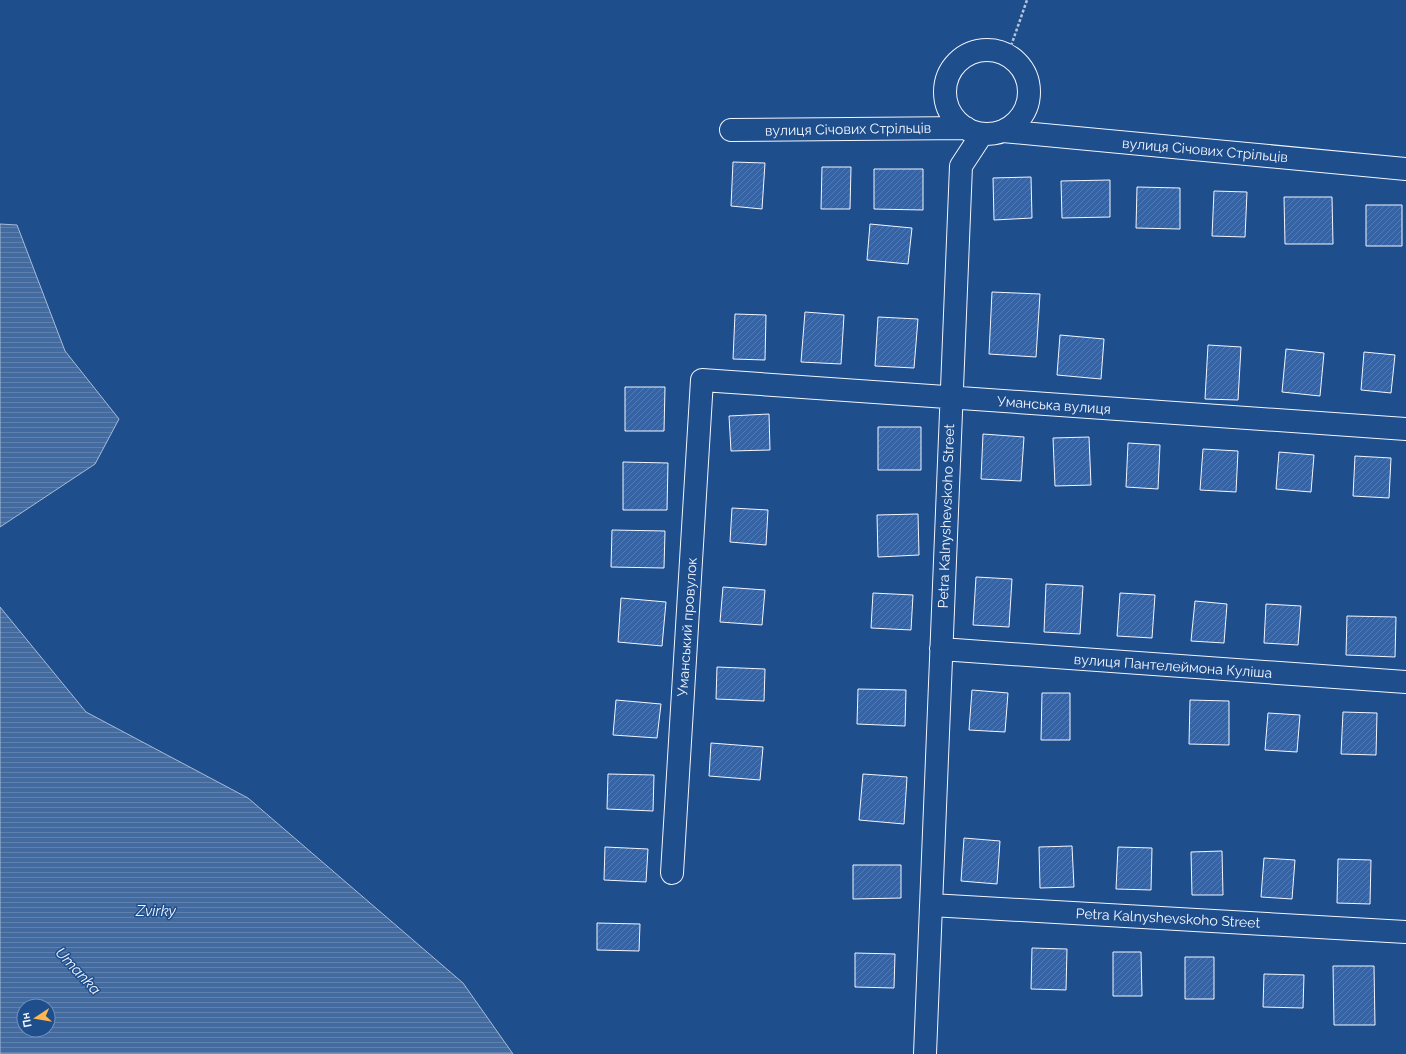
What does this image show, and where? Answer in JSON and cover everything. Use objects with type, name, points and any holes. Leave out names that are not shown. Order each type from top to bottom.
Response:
[{"type":"street","points":[[990,49],[1003,52],[1015,60],[1024,71],[1029,84],[1029,99],[1024,112],[1015,124],[1003,131],[993,134],[974,131],[955,119],[948,107],[945,93],[947,79],[953,67],[963,57],[976,51],[990,49]]},
{"type":"street","name":"вулиця Січових Стрільців","points":[[732,130],[974,131]]},
{"type":"street","name":"Petra Kalnyshevskoho Street","points":[[925,1054],[961,166],[974,131]]},
{"type":"street","name":"вулиця Січових Стрільців","points":[[1003,131],[1406,169]]},
{"type":"street","name":"Уманська вулиця","points":[[702,380],[1406,429]]},
{"type":"street","name":"Уманський провулок","points":[[672,873],[702,380]]},
{"type":"street","name":"вулиця Пантелеймона Куліша","points":[[941,649],[1406,682]]},
{"type":"street","name":"Petra Kalnyshevskoho Street","points":[[931,905],[1406,932]]},
{"type":"path","points":[[1015,60],[1011,46],[1027,0]]},
{"type":"water","points":[[0,224],[17,225],[65,351],[119,419],[95,464],[0,527]]},
{"type":"water","name":"Zvirky","points":[[0,607],[86,712],[248,798],[463,983],[513,1054],[0,1054]]},
{"type":"building","points":[[733,162],[765,163],[762,209],[731,206]]},
{"type":"building","points":[[822,167],[851,167],[850,209],[821,209]]},
{"type":"building","points":[[874,169],[923,169],[923,210],[874,209]]},
{"type":"building","points":[[1031,177],[1032,218],[994,220],[993,178]]},
{"type":"building","points":[[1110,180],[1110,217],[1062,218],[1061,181]]},
{"type":"building","points":[[1137,187],[1180,188],[1180,229],[1136,228]]},
{"type":"building","points":[[1214,191],[1247,192],[1245,237],[1212,236]]},
{"type":"building","points":[[1284,197],[1332,197],[1333,244],[1285,244]]},
{"type":"building","points":[[1366,205],[1402,205],[1402,246],[1366,246]]},
{"type":"building","points":[[870,224],[912,228],[908,264],[867,260]]},
{"type":"building","points":[[992,292],[1040,294],[1036,357],[989,354]]},
{"type":"building","points":[[805,312],[844,315],[841,364],[801,362]]},
{"type":"building","points":[[735,314],[766,315],[765,360],[733,359]]},
{"type":"building","points":[[878,317],[918,319],[914,368],[875,366]]},
{"type":"building","points":[[1060,335],[1104,339],[1101,379],[1057,375]]},
{"type":"building","points":[[1208,345],[1241,347],[1238,400],[1205,399]]},
{"type":"building","points":[[1286,349],[1324,353],[1320,396],[1282,392]]},
{"type":"building","points":[[1364,352],[1395,355],[1391,393],[1361,390]]},
{"type":"building","points":[[625,387],[665,387],[664,431],[625,431]]},
{"type":"building","points":[[769,414],[770,450],[731,451],[729,416]]},
{"type":"building","points":[[878,427],[921,427],[921,470],[878,470]]},
{"type":"building","points":[[983,434],[1024,437],[1021,481],[981,479]]},
{"type":"building","points":[[1089,437],[1091,485],[1055,486],[1053,438]]},
{"type":"building","points":[[1128,443],[1160,445],[1158,489],[1126,487]]},
{"type":"building","points":[[1203,449],[1238,451],[1236,492],[1200,490]]},
{"type":"building","points":[[1279,452],[1314,455],[1311,492],[1276,489]]},
{"type":"building","points":[[1355,456],[1391,458],[1389,498],[1353,496]]},
{"type":"building","points":[[623,462],[668,463],[667,510],[623,510]]},
{"type":"building","points":[[732,508],[768,510],[766,545],[730,542]]},
{"type":"building","points":[[918,514],[919,555],[878,557],[877,515]]},
{"type":"building","points":[[612,530],[665,531],[664,568],[611,567]]},
{"type":"building","points":[[976,577],[1012,579],[1009,627],[973,625]]},
{"type":"building","points":[[1046,584],[1083,586],[1080,634],[1044,632]]},
{"type":"building","points":[[723,587],[765,590],[762,625],[720,622]]},
{"type":"building","points":[[873,593],[913,595],[911,630],[871,628]]},
{"type":"building","points":[[1120,593],[1155,595],[1152,638],[1117,636]]},
{"type":"building","points":[[621,598],[666,602],[662,646],[618,642]]},
{"type":"building","points":[[1195,601],[1227,604],[1224,643],[1191,641]]},
{"type":"building","points":[[1266,604],[1301,606],[1298,645],[1264,643]]},
{"type":"building","points":[[1347,616],[1396,617],[1395,657],[1346,655]]},
{"type":"building","points":[[717,667],[765,669],[764,701],[716,699]]},
{"type":"building","points":[[858,689],[906,690],[905,726],[857,724]]},
{"type":"building","points":[[972,690],[1008,693],[1005,732],[969,730]]},
{"type":"building","points":[[1042,693],[1070,693],[1070,740],[1041,740]]},
{"type":"building","points":[[616,700],[661,704],[657,738],[613,735]]},
{"type":"building","points":[[1190,700],[1229,701],[1229,745],[1189,744]]},
{"type":"building","points":[[1343,712],[1377,713],[1376,755],[1341,754]]},
{"type":"building","points":[[1268,713],[1300,715],[1297,752],[1265,750]]},
{"type":"building","points":[[711,743],[763,747],[760,780],[709,776]]},
{"type":"building","points":[[608,774],[654,775],[653,811],[607,809]]},
{"type":"building","points":[[863,774],[907,777],[904,824],[859,820]]},
{"type":"building","points":[[964,838],[1000,841],[997,884],[961,881]]},
{"type":"building","points":[[1072,846],[1074,887],[1040,888],[1039,847]]},
{"type":"building","points":[[605,847],[648,849],[646,882],[604,880]]},
{"type":"building","points":[[1118,847],[1152,848],[1151,890],[1116,889]]},
{"type":"building","points":[[1222,851],[1223,895],[1192,895],[1191,852]]},
{"type":"building","points":[[1264,858],[1295,860],[1292,899],[1261,897]]},
{"type":"building","points":[[1338,859],[1371,860],[1370,904],[1337,903]]},
{"type":"building","points":[[853,865],[901,865],[901,898],[853,899]]},
{"type":"building","points":[[597,923],[640,924],[639,951],[597,950]]},
{"type":"building","points":[[1032,948],[1067,949],[1066,990],[1031,989]]},
{"type":"building","points":[[1113,952],[1141,952],[1142,996],[1113,996]]},
{"type":"building","points":[[855,953],[895,954],[894,988],[855,987]]},
{"type":"building","points":[[1185,957],[1214,957],[1214,999],[1185,999]]},
{"type":"building","points":[[1333,966],[1374,966],[1375,1025],[1334,1025]]},
{"type":"building","points":[[1264,974],[1304,975],[1303,1008],[1263,1007]]},
{"type":"water label","name":"Umanka","points":[[78,971]]}]
